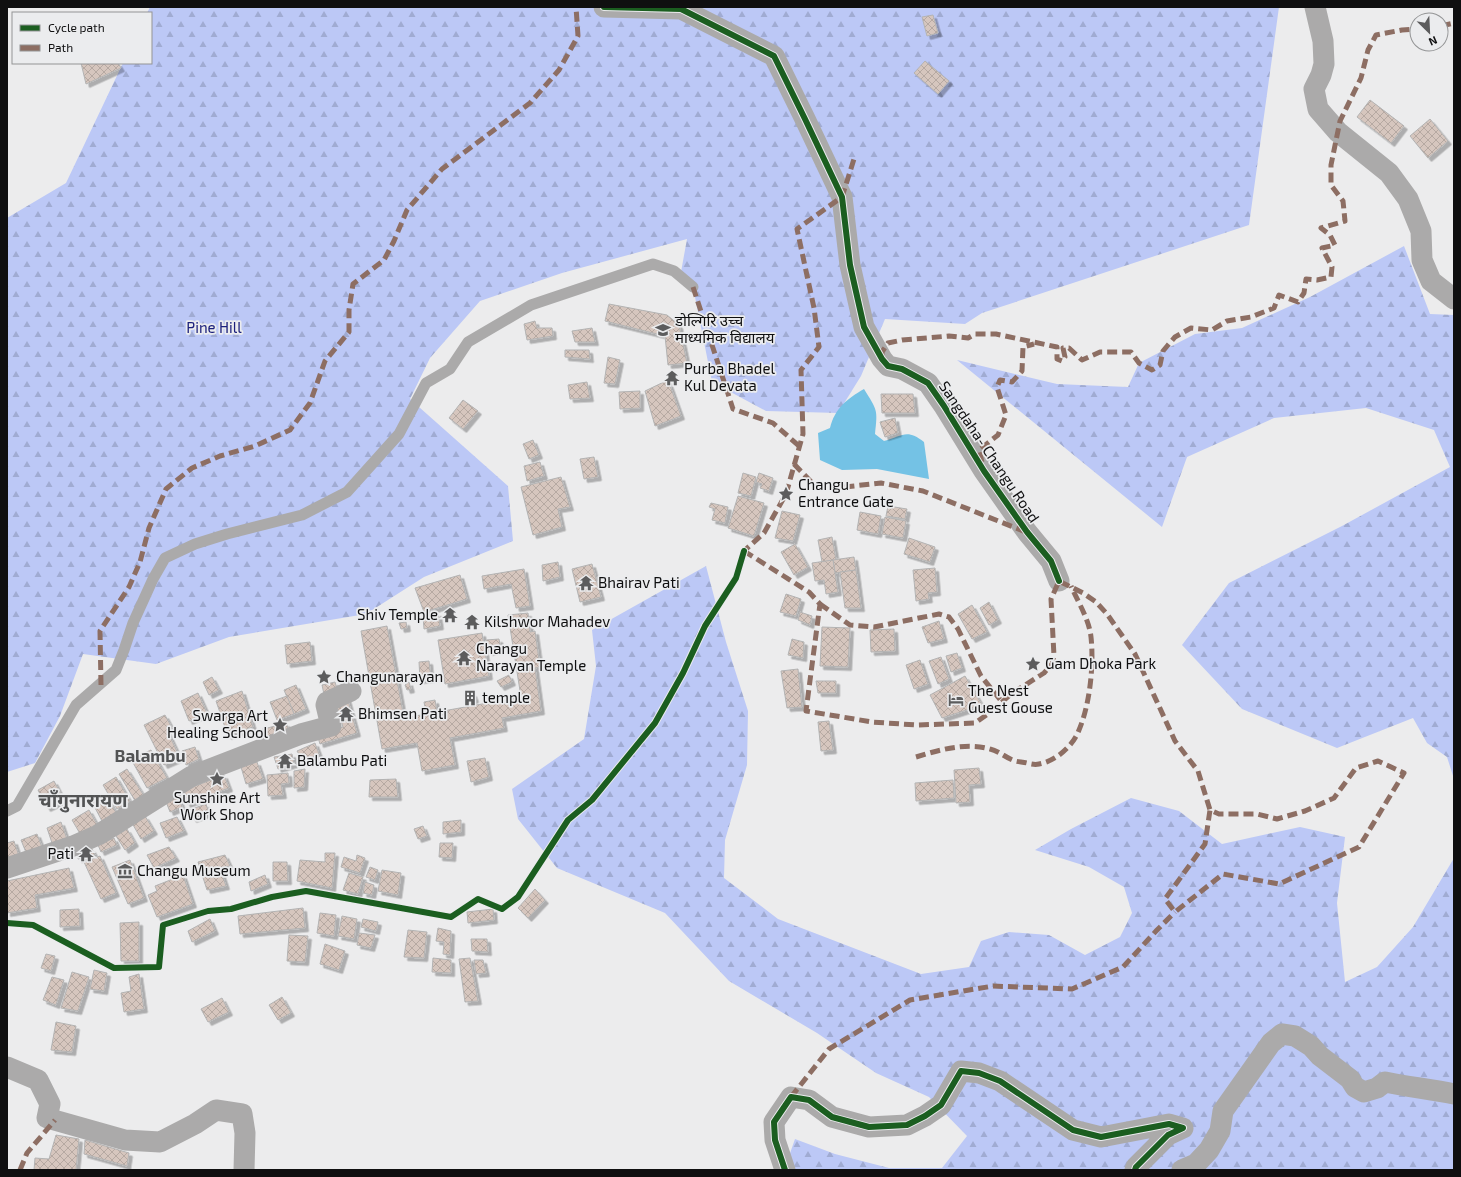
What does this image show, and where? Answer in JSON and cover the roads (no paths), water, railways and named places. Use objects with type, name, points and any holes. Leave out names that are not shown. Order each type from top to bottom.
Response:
[{"type":"street","name":"Sangdaha- Changu Road","points":[[604,7],[681,9],[774,56],[842,198],[850,265],[864,327],[882,359],[888,366],[902,369],[928,383],[984,471],[1027,532],[1051,561],[1060,581]]},
{"type":"street","points":[[1316,12],[1323,41],[1324,64],[1321,75],[1314,89],[1318,109],[1338,132],[1389,173],[1408,199],[1421,231],[1422,260],[1431,281],[1454,299]]},
{"type":"street","points":[[7,868],[73,846],[98,835],[192,776],[301,734],[331,726],[326,705],[327,702],[351,691]]},
{"type":"street","points":[[1182,1170],[1196,1164],[1209,1150],[1220,1130],[1223,1111],[1271,1043],[1282,1034],[1295,1036],[1311,1046],[1320,1056],[1350,1079],[1355,1087],[1364,1092],[1377,1088],[1385,1082],[1454,1094]]},
{"type":"street","points":[[7,1067],[38,1080],[50,1104],[47,1118],[125,1140],[160,1142],[195,1124],[216,1110],[242,1114],[245,1133],[244,1170]]},
{"type":"street","points":[[785,1170],[775,1140],[774,1122],[791,1098],[809,1100],[832,1117],[869,1127],[907,1125],[925,1116],[941,1105],[961,1071],[979,1073],[1000,1081],[1073,1130],[1101,1136],[1169,1124],[1183,1128],[1168,1135],[1136,1167],[1135,1170]]},
{"type":"lane","points":[[7,811],[17,806],[76,705],[116,670],[133,623],[153,579],[165,558],[196,544],[221,536],[302,515],[347,492],[399,434],[426,383],[450,368],[468,342],[531,305],[653,264],[674,271],[693,287]]},
{"type":"place","name":"डोल्गिरि उच्च माध्यमिक विद्यालय","points":[[663,330]]},
{"type":"place","name":"Purba Bhadel Kul Devata","points":[[672,378]]},
{"type":"place","name":"Changu Entrance Gate","points":[[786,494]]},
{"type":"place","name":"Bhairav Pati","points":[[586,583]]},
{"type":"place","name":"Shiv Temple","points":[[450,615]]},
{"type":"place","name":"Kilshwor Mahadev","points":[[472,622]]},
{"type":"place","name":"Changu Narayan Temple","points":[[464,658]]},
{"type":"place","name":"Gam Dhoka Park","points":[[1033,664]]},
{"type":"place","name":"Changunarayan","points":[[324,677]]},
{"type":"place","name":"temple","points":[[470,698]]},
{"type":"place","name":"The Nest Guest Gouse","points":[[956,700]]},
{"type":"place","name":"Bhimsen Pati","points":[[346,714]]},
{"type":"place","name":"Swarga Art Healing School","points":[[280,725]]},
{"type":"place","name":"Balambu Pati","points":[[285,761]]},
{"type":"place","name":"Sunshine Art Work Shop","points":[[217,779]]},
{"type":"place","name":"Pati","points":[[86,854]]},
{"type":"place","name":"Changu Museum","points":[[125,871]]},
{"type":"district","name":"Balambu","points":[[150,756]]},
{"type":"district","name":"चाँगुनारायण","points":[[83,800]]},
{"type":"park label","name":"Pine Hill","points":[[214,328]]}]
